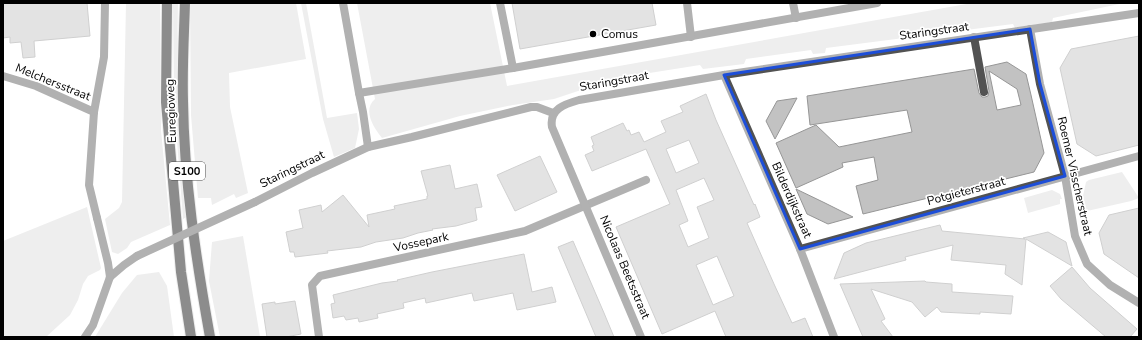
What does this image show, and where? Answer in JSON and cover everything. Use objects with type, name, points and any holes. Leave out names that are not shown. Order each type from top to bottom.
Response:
[{"type":"main road","name":"Euregioweg","points":[[167,3],[167,109],[181,272],[192,337]]},
{"type":"main road","name":"Euregioweg","points":[[185,3],[183,101],[188,189],[210,337]]},
{"type":"street","points":[[94,112],[104,57],[105,3]]},
{"type":"street","points":[[343,3],[360,93],[368,147]]},
{"type":"street","points":[[500,3],[512,68]]},
{"type":"street","points":[[687,3],[691,37]]},
{"type":"street","points":[[793,3],[796,18]]},
{"type":"street","points":[[360,93],[691,37],[877,3]]},
{"type":"street","name":"Staringstraat","points":[[124,265],[137,256],[255,202],[368,147],[531,107],[553,113],[563,106],[579,100],[724,75],[1139,13]]},
{"type":"street","name":"Roemer Visscherstraat","points":[[1030,29],[1040,84],[1065,176],[1076,236],[1087,264],[1110,286],[1139,303]]},
{"type":"street","points":[[974,38],[984,92]]},
{"type":"street","name":"Bilderdijkstraat","points":[[724,75],[800,249],[834,337]]},
{"type":"street","name":"Melchersstraat","points":[[3,76],[36,86],[94,112],[89,185],[110,277],[93,325],[85,337]]},
{"type":"street","name":"Nicolaas Beetsstraat","points":[[553,113],[551,123],[552,127],[641,337]]},
{"type":"street","name":"Potgieterstraat","points":[[800,249],[1139,156]]},
{"type":"street","name":"Nicolaas Beetsstraat","points":[[586,206],[646,180]]},
{"type":"street","name":"Vossepark","points":[[320,337],[312,285],[320,276],[525,231],[586,206]]},
{"type":"street","name":"Melchersstraat","points":[[110,277],[124,265]]},
{"type":"highlighted area","points":[[1030,29],[1040,84],[1065,176],[800,249],[724,75]]},
{"type":"shaded area","points":[[126,3],[160,3],[161,130],[170,225],[131,242],[127,248],[118,254],[112,252],[105,219],[119,208],[122,202]]},
{"type":"shaded area","points":[[173,3],[178,3],[179,83],[188,216],[183,219],[174,102]]},
{"type":"shaded area","points":[[190,3],[296,3],[306,59],[229,73],[230,107],[248,193],[236,198],[234,194],[212,205],[211,198],[198,198],[191,115]]},
{"type":"shaded area","points":[[301,3],[306,3],[327,118],[357,113],[359,129],[355,148],[334,157],[323,119]]},
{"type":"shaded area","points":[[357,3],[490,3],[507,86],[972,3],[1124,3],[1053,18],[1052,22],[1015,28],[1013,24],[826,48],[825,53],[813,54],[811,50],[746,59],[744,64],[703,69],[700,65],[599,81],[598,87],[578,91],[554,99],[513,105],[460,116],[382,138],[373,124],[369,114],[371,103],[375,99]]},
{"type":"shaded area","points":[[1122,172],[1139,198],[1087,211],[1083,196],[1086,182]]},
{"type":"shaded area","points":[[1052,190],[1060,194],[1062,199],[1060,199],[1060,204],[1028,213],[1024,198]]},
{"type":"shaded area","points":[[87,207],[101,268],[100,270],[88,276],[70,315],[46,337],[3,337],[3,241]]},
{"type":"shaded area","points":[[243,236],[260,337],[220,337],[209,281],[212,242]]},
{"type":"shaded area","points":[[159,272],[167,286],[174,337],[95,337],[122,293],[137,275]]},
{"type":"building","points":[[3,3],[87,3],[90,36],[34,41],[35,57],[23,58],[21,42],[10,43],[10,37],[3,38]]},
{"type":"building","points":[[512,3],[652,3],[656,25],[520,49]]},
{"type":"building","points":[[1139,36],[1139,145],[1096,156],[1077,144],[1060,68],[1071,49]]},
{"type":"building","points":[[1007,62],[1026,74],[1044,153],[1034,172],[863,214],[856,186],[878,180],[874,157],[842,163],[843,167],[796,188],[776,143],[816,125],[839,147],[912,132],[907,110],[810,125],[807,96],[974,69],[979,93],[982,97],[985,97],[988,96],[989,91],[985,67]],"holes":[[[989,71],[1017,89],[1021,105],[997,110]]]},
{"type":"building","points":[[706,94],[716,120],[760,217],[747,223],[792,323],[805,318],[813,337],[726,337],[715,311],[662,334],[616,227],[670,204],[646,149],[592,171],[585,155],[594,151],[592,146],[594,145],[591,137],[623,123],[631,135],[639,132],[644,142],[666,132],[661,121],[683,112],[680,106]],"holes":[[[689,140],[699,163],[676,173],[666,149]],[[704,178],[714,200],[697,207],[709,238],[688,247],[679,225],[688,221],[676,190]],[[717,256],[734,296],[713,305],[696,265]]]},
{"type":"building","points":[[797,98],[775,139],[766,121],[777,101]]},
{"type":"building","points":[[540,156],[557,192],[515,211],[497,175]]},
{"type":"building","points":[[450,165],[455,189],[477,184],[482,207],[475,208],[477,220],[456,226],[432,229],[433,230],[403,238],[376,242],[361,247],[327,251],[328,253],[295,257],[294,252],[290,252],[286,232],[303,228],[299,210],[321,205],[322,212],[343,195],[369,227],[367,215],[395,209],[394,206],[427,199],[428,196],[421,171]]},
{"type":"building","points":[[796,189],[853,217],[828,224],[807,214]]},
{"type":"building","points":[[1139,208],[1139,278],[1104,254],[1099,233],[1109,215]]},
{"type":"building","points":[[940,225],[942,231],[1025,239],[1023,238],[1048,232],[1066,242],[1072,266],[1026,239],[1022,285],[1005,274],[1006,265],[951,260],[953,245],[905,257],[906,260],[834,279],[844,253],[866,243]]},
{"type":"building","points":[[573,241],[614,337],[596,337],[558,247]]},
{"type":"building","points":[[524,254],[532,292],[552,287],[556,302],[517,310],[513,293],[474,301],[472,293],[426,303],[425,298],[403,303],[404,308],[377,314],[378,318],[359,322],[358,318],[346,320],[344,316],[333,318],[331,304],[335,303],[333,295],[432,272]]},
{"type":"building","points":[[1072,267],[1090,288],[1137,329],[1130,337],[1106,337],[1061,299],[1050,286]]},
{"type":"building","points":[[925,281],[952,284],[952,292],[1013,296],[1011,314],[941,312],[937,307],[925,317],[912,302],[871,289],[885,319],[881,321],[893,337],[863,337],[840,284]]},
{"type":"building","points":[[295,301],[301,334],[286,337],[267,337],[262,304]]},
{"type":"place","name":"Comus","points":[[593,34]]}]
